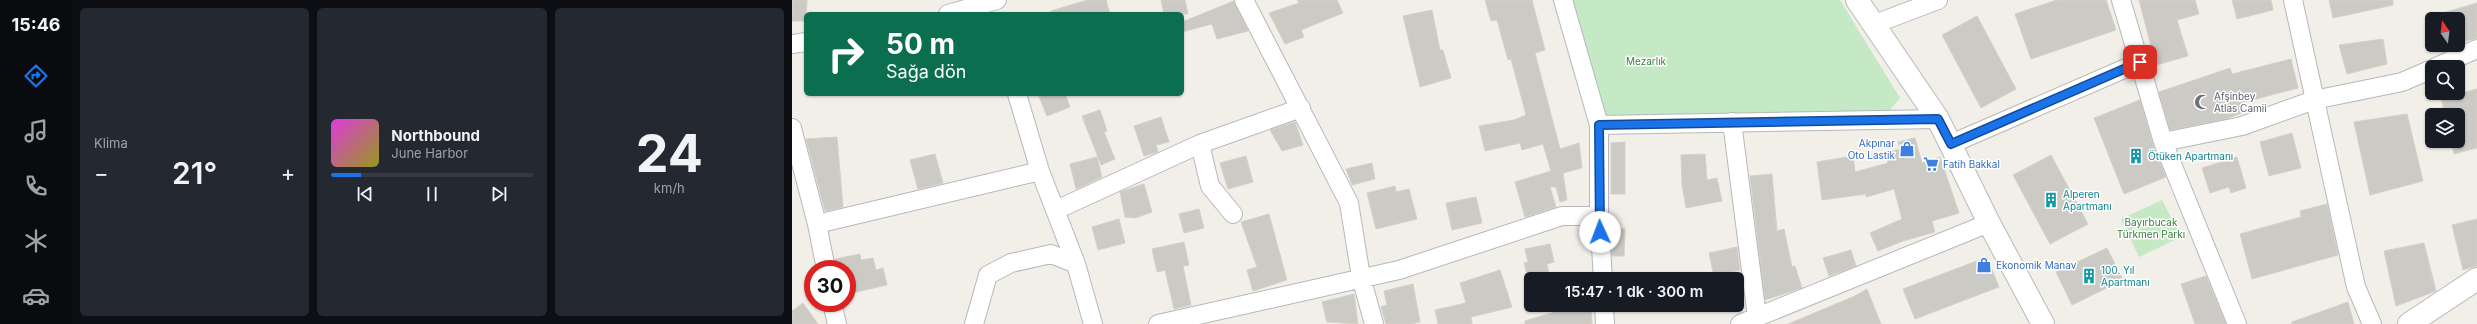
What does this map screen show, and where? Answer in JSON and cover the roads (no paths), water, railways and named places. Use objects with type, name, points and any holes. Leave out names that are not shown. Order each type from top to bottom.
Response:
[{"type":"street","points":[[1244,0],[1349,203],[1361,277],[1374,324]]},
{"type":"street","points":[[1563,0],[1599,125],[1599,216],[1603,272]]},
{"type":"street","points":[[1857,0],[1872,25],[1938,119],[1989,223],[2041,323]]},
{"type":"street","points":[[1872,25],[1938,0]]},
{"type":"street","points":[[2121,0],[2163,142],[2237,324]]},
{"type":"street","points":[[2293,0],[2356,287],[2372,324]]},
{"type":"street","points":[[957,12],[992,4]]},
{"type":"street","points":[[792,44],[804,42]]},
{"type":"street","points":[[2453,60],[2477,50]]},
{"type":"street","points":[[1951,144],[2140,62]]},
{"type":"street","points":[[2163,142],[2242,126],[2314,100],[2402,82],[2425,72]]},
{"type":"street","points":[[1018,96],[1040,171],[1076,264],[1093,324]]},
{"type":"street","points":[[1056,210],[1200,144],[1301,108]]},
{"type":"street","points":[[1599,125],[1938,119]]},
{"type":"street","points":[[1732,122],[1748,321],[1989,223]]},
{"type":"street","points":[[792,128],[817,224],[824,260]]},
{"type":"street","points":[[1200,144],[1210,186],[1233,214]]},
{"type":"street","points":[[817,224],[1040,171]]},
{"type":"street","points":[[1158,324],[1361,277],[1399,270],[1562,216],[1599,216]]},
{"type":"street","points":[[974,324],[988,275],[1011,263],[1051,254],[1076,264]]},
{"type":"street","points":[[2409,324],[2477,279]]},
{"type":"street","points":[[834,312],[837,324]]},
{"type":"street","points":[[1604,312],[1605,324]]},
{"type":"place","name":"Afşinbey Atlas Camii","points":[[2202,102]]},
{"type":"place","name":"Akpınar Oto Lastik","points":[[1907,149]]},
{"type":"place","name":"Ötüken Apartmanı","points":[[2136,156]]},
{"type":"place","name":"Fatih Bakkal","points":[[1931,164]]},
{"type":"place","name":"Alperen Apartmanı","points":[[2051,200]]},
{"type":"place","name":"Ekonomik Manav","points":[[1984,265]]},
{"type":"place","name":"100. Yıl Apartmanı","points":[[2089,276]]},
{"type":"park label","name":"Mezarlık","points":[[1646,61]]},
{"type":"park label","name":"Bayırbucak Türkmen Parkı","points":[[2151,228]]}]
